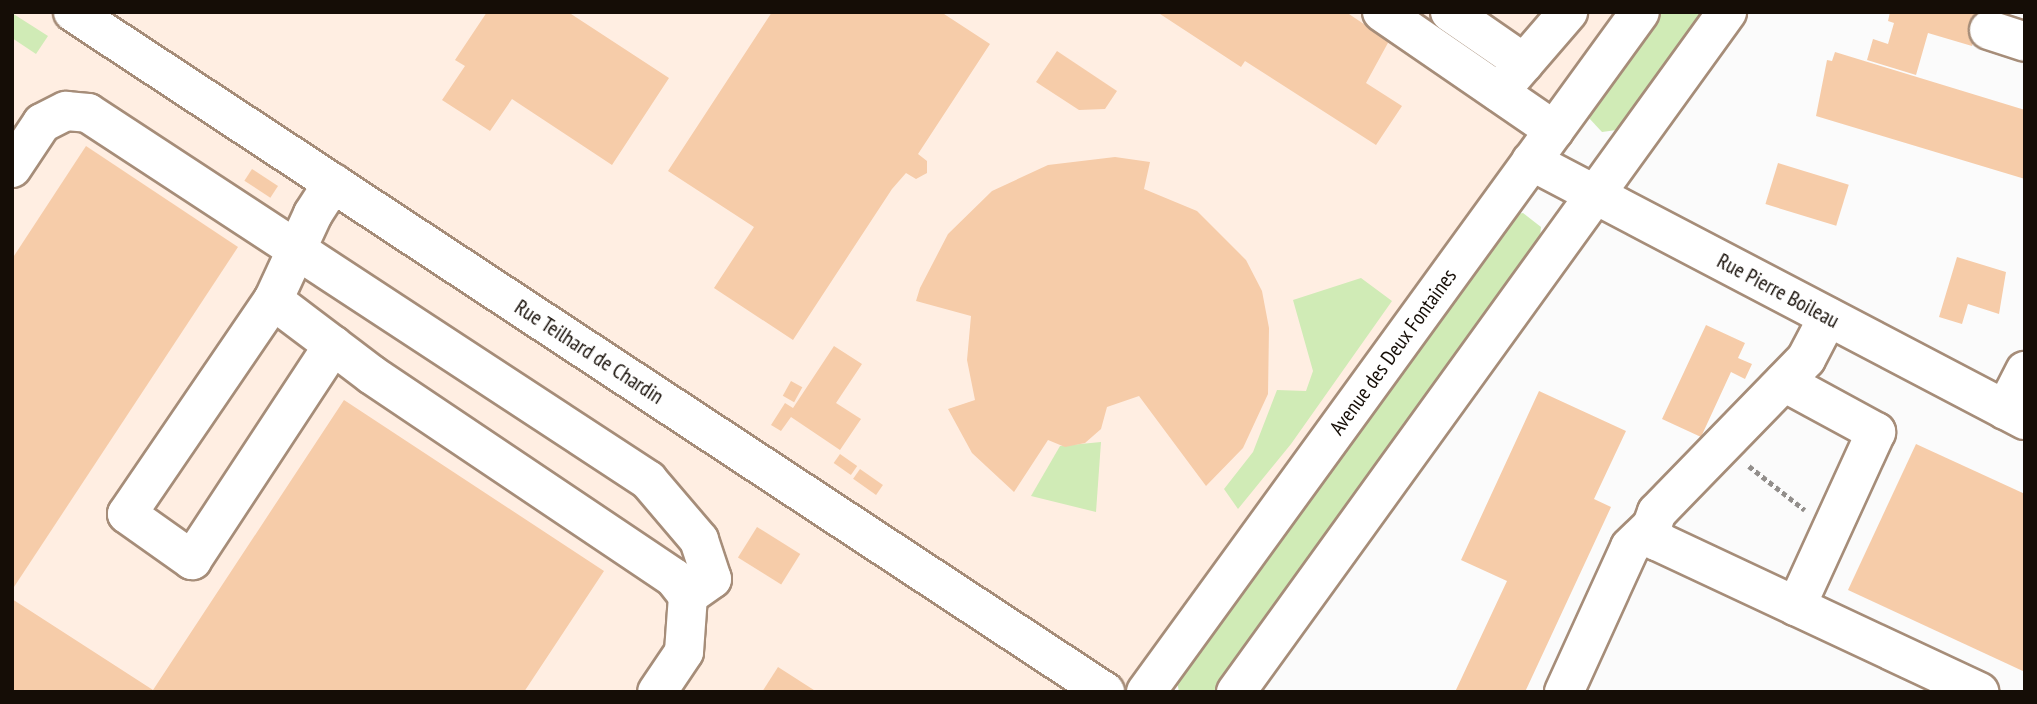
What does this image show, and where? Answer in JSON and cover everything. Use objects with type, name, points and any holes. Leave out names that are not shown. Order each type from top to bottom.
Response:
[{"type":"street","name":"Rue Teilhard de Chardin","points":[[73,12],[1105,692]]},
{"type":"street","points":[[1382,12],[1554,130]]},
{"type":"street","points":[[1450,12],[1524,64]]},
{"type":"street","points":[[1499,92],[1568,12]]},
{"type":"street","name":"Avenue des Deux Fontaines","points":[[1146,692],[1640,12]]},
{"type":"street","points":[[1236,692],[1597,196],[1727,12]]},
{"type":"street","points":[[1989,30],[2025,43]]},
{"type":"street","points":[[12,168],[42,123],[66,111],[88,113],[648,480],[699,540],[712,579],[688,596]]},
{"type":"street","name":"Rue Pierre Boileau","points":[[1531,161],[2015,415]]},
{"type":"street","points":[[333,183],[296,250],[273,300],[127,514],[192,560],[333,345]]},
{"type":"street","points":[[273,300],[372,375],[674,578],[688,596],[684,652],[657,692]]},
{"type":"street","points":[[1564,692],[1630,547],[1652,526],[1657,512],[1806,359],[1828,317]]},
{"type":"street","points":[[2015,415],[2025,371]]},
{"type":"street","points":[[1784,382],[1876,432],[1796,607]]},
{"type":"street","points":[[1652,526],[1657,541],[1670,549],[1979,692]]},
{"type":"path","points":[[1724,443],[1795,503],[1833,527]]},
{"type":"shaded area","points":[[12,12],[1640,12],[1146,692],[12,692]]},
{"type":"green space","points":[[1655,12],[1710,12],[1624,129],[1602,132],[1588,117],[1588,106]]},
{"type":"green space","points":[[12,13],[48,36],[36,54],[12,38]]},
{"type":"green space","points":[[1523,213],[1541,227],[1539,246],[1216,692],[1179,692],[1176,676],[1512,215]]},
{"type":"green space","points":[[1361,278],[1392,301],[1291,444],[1238,509],[1224,489],[1253,452],[1277,390],[1306,391],[1313,371],[1293,300]]},
{"type":"green space","points":[[1101,442],[1096,512],[1031,496],[1060,446]]},
{"type":"building","points":[[487,12],[568,12],[669,78],[612,165],[512,99],[490,131],[442,100],[465,66],[455,60]]},
{"type":"building","points":[[772,12],[941,12],[990,44],[918,154],[927,161],[927,173],[916,179],[906,173],[892,189],[793,340],[714,288],[754,227],[668,171]]},
{"type":"building","points":[[1157,12],[1346,12],[1389,41],[1366,83],[1402,106],[1376,145],[1245,61],[1241,67]]},
{"type":"building","points":[[1890,12],[1982,12],[1972,46],[1928,33],[1916,75],[1867,60],[1873,39],[1888,44],[1894,23],[1888,21]]},
{"type":"building","points":[[1057,51],[1117,91],[1105,109],[1079,110],[1036,82]]},
{"type":"building","points":[[1835,52],[2025,110],[2025,179],[1816,116],[1827,60],[1832,61]]},
{"type":"building","points":[[86,146],[238,247],[12,590],[12,259]]},
{"type":"building","points":[[1115,157],[1150,162],[1144,189],[1197,211],[1246,260],[1262,291],[1269,328],[1268,394],[1243,448],[1206,486],[1139,396],[1107,407],[1101,429],[1085,443],[1065,447],[1048,440],[1014,492],[972,453],[948,409],[975,400],[967,360],[971,316],[916,301],[948,234],[992,191],[1048,165]]},
{"type":"building","points":[[1778,163],[1849,185],[1836,226],[1765,204]]},
{"type":"building","points":[[252,169],[278,186],[270,198],[244,181]]},
{"type":"building","points":[[1957,257],[2006,272],[1999,314],[1968,304],[1962,324],[1939,317]]},
{"type":"building","points":[[1706,325],[1745,343],[1738,358],[1752,364],[1745,379],[1731,372],[1701,437],[1662,419]]},
{"type":"building","points":[[834,346],[862,364],[836,403],[861,419],[840,450],[791,417],[781,431],[771,425],[785,403],[793,408]]},
{"type":"building","points":[[791,381],[802,387],[794,402],[783,396]]},
{"type":"building","points":[[1539,391],[1626,431],[1594,499],[1611,507],[1525,692],[1455,692],[1507,581],[1461,560]]},
{"type":"building","points":[[344,400],[604,571],[524,692],[12,692],[12,599],[153,690]]},
{"type":"building","points":[[1916,444],[2025,494],[2025,672],[1848,590]]},
{"type":"building","points":[[840,454],[857,466],[851,475],[834,463]]},
{"type":"building","points":[[860,469],[883,485],[876,495],[853,479]]},
{"type":"building","points":[[757,527],[800,554],[781,585],[738,558]]},
{"type":"building","points":[[778,667],[817,692],[762,692]]}]
